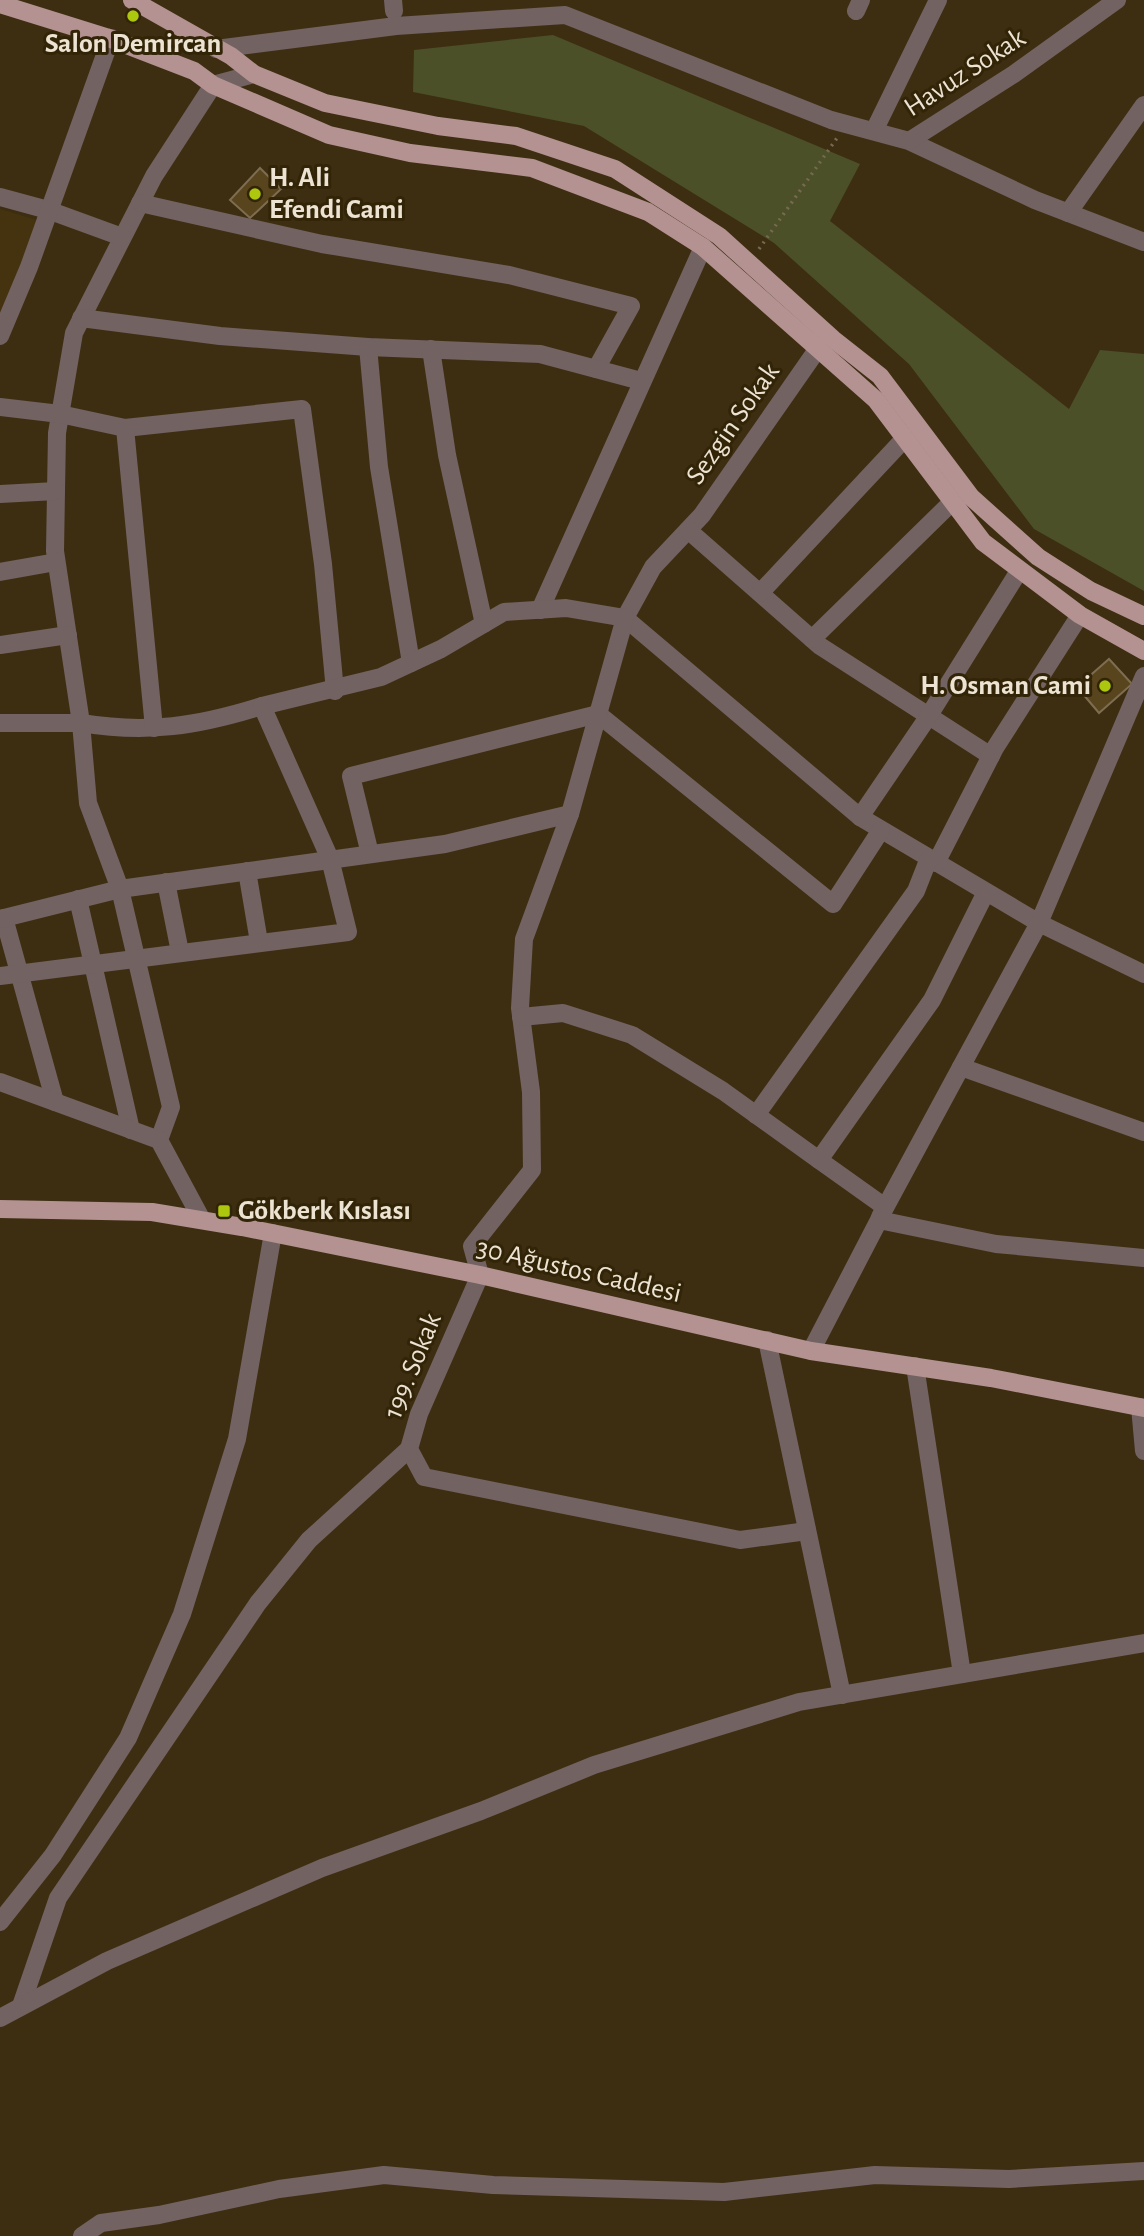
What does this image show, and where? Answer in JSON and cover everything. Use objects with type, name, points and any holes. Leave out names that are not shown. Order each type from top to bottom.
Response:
[{"type":"main road","points":[[132,0],[231,56],[254,74],[325,103],[438,126],[516,135],[615,169],[719,236],[833,340],[880,376],[971,497],[1038,557],[1091,591],[1144,616]]},
{"type":"main road","points":[[0,4],[111,38],[194,71],[213,85],[329,135],[410,153],[532,168],[648,212],[703,247],[876,400],[906,436],[951,503],[983,542],[1080,615],[1144,652]]},
{"type":"main road","name":"30 Ağustos Caddesi","points":[[0,1209],[152,1212],[202,1220],[480,1275],[811,1351],[915,1366],[1142,1408]]},
{"type":"street","points":[[874,131],[938,0]]},
{"type":"street","name":"Havuz Sokak","points":[[909,141],[1014,74],[1117,0]]},
{"type":"street","points":[[216,49],[396,26],[565,15],[847,124],[909,141],[1068,213],[1144,243]]},
{"type":"street","points":[[0,336],[29,267],[111,38]]},
{"type":"street","points":[[159,1140],[171,1107],[120,888],[88,803],[81,723],[56,562],[60,414],[74,332],[154,176],[213,85],[254,74]]},
{"type":"street","points":[[1068,213],[1144,105]]},
{"type":"street","points":[[0,197],[48,210],[122,237]]},
{"type":"street","points":[[140,203],[322,244],[509,275],[631,306],[596,369]]},
{"type":"street","points":[[540,610],[703,247]]},
{"type":"street","points":[[81,318],[220,336],[368,348],[540,354],[641,381]]},
{"type":"street","name":"Sezgin Sokak","points":[[480,1275],[472,1246],[532,1170],[531,1092],[521,1017],[524,939],[570,814],[625,618],[653,567],[702,515],[819,347]]},
{"type":"street","points":[[368,348],[379,467],[411,663]]},
{"type":"street","points":[[430,349],[447,455],[484,624]]},
{"type":"street","points":[[0,407],[60,414],[125,428],[302,410],[323,564],[335,691]]},
{"type":"street","points":[[125,428],[153,728]]},
{"type":"street","points":[[760,593],[906,436]]},
{"type":"street","points":[[0,494],[56,491]]},
{"type":"street","points":[[812,639],[951,503]]},
{"type":"street","points":[[688,530],[812,639],[991,756]]},
{"type":"street","points":[[0,572],[56,562]]},
{"type":"street","points":[[860,817],[928,717],[1019,571]]},
{"type":"street","points":[[0,723],[81,723],[125,730],[211,722],[262,706],[335,691],[381,677],[504,612],[566,608],[625,618],[860,817],[1039,923],[1144,974]]},
{"type":"street","points":[[756,1115],[916,891],[991,756],[1080,615]]},
{"type":"street","points":[[0,645],[68,635]]},
{"type":"street","points":[[811,1351],[882,1213],[1039,923],[1144,676]]},
{"type":"street","points":[[0,976],[348,932],[330,859],[262,706]]},
{"type":"street","points":[[370,854],[351,776],[598,714],[832,904],[881,830]]},
{"type":"street","points":[[55,1102],[2,918],[120,888],[445,844],[570,814]]},
{"type":"street","points":[[247,871],[259,942]]},
{"type":"street","points":[[166,882],[180,952]]},
{"type":"street","points":[[818,1160],[932,1000],[986,892]]},
{"type":"street","points":[[78,899],[131,1130]]},
{"type":"street","points":[[521,1017],[563,1013],[632,1035],[723,1091],[818,1160],[882,1213],[996,1244],[1144,1258]]},
{"type":"street","points":[[961,1067],[1144,1132]]},
{"type":"street","points":[[0,1082],[159,1140],[202,1220]]},
{"type":"street","points":[[0,1922],[52,1856],[128,1738],[182,1614],[237,1439],[273,1233]]},
{"type":"street","name":"199. Sokak","points":[[480,1275],[419,1414],[409,1449],[424,1477],[740,1540],[807,1531]]},
{"type":"street","points":[[767,1340],[842,1695]]},
{"type":"street","points":[[915,1366],[962,1674]]},
{"type":"street","points":[[1142,1408],[1144,1451]]},
{"type":"street","points":[[21,2006],[58,1898],[258,1603],[309,1541],[409,1449]]},
{"type":"street","points":[[0,2018],[107,1961],[322,1868],[481,1811],[594,1765],[799,1702],[1144,1643]]},
{"type":"street","points":[[82,2236],[101,2223],[159,2215],[279,2189],[384,2175],[493,2185],[724,2192],[875,2175],[1009,2179],[1144,2171]]},
{"type":"path","points":[[749,262],[847,124]]},
{"type":"shaded area","points":[[0,209],[40,221],[0,315]]},
{"type":"green space","points":[[553,35],[860,164],[830,221],[1069,409],[1100,350],[1144,354],[1144,591],[1034,529],[909,364],[774,243],[584,126],[413,92],[414,50]]},
{"type":"building","name":"H. Ali Efendi Cami","points":[[260,168],[281,189],[250,218],[230,200]]},
{"type":"building","name":"H. Osman Cami","points":[[1109,659],[1132,684],[1099,713],[1077,687]]},
{"type":"place","name":"Salon Demircan","points":[[133,16]]},
{"type":"place","name":"H. Ali Efendi Cami","points":[[255,194]]},
{"type":"place","name":"H. Osman Cami","points":[[1105,686]]},
{"type":"place","name":"Gökberk Kıslası","points":[[224,1211]]}]
